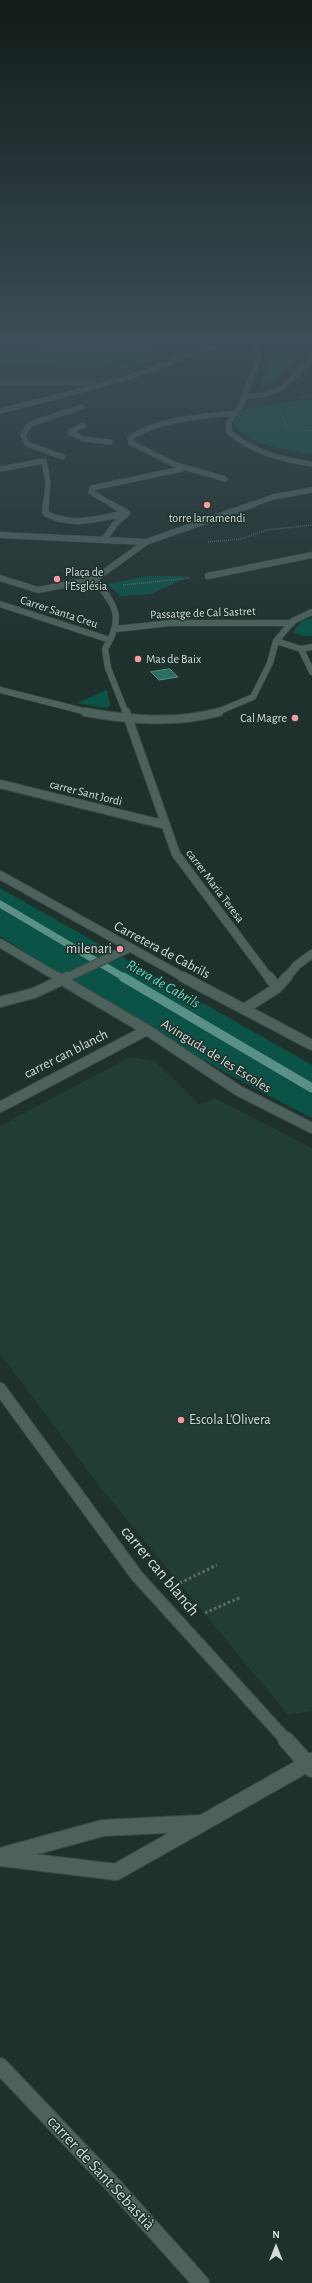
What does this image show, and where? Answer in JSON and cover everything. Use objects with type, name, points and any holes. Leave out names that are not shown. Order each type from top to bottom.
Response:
[{"type":"street","points":[[35,447],[63,456]]},
{"type":"street","points":[[137,447],[182,468],[225,479]]},
{"type":"street","points":[[248,447],[262,452],[312,464]]},
{"type":"street","points":[[0,469],[44,461],[48,482],[44,513],[50,518],[78,522],[127,513]]},
{"type":"street","points":[[127,513],[91,492],[92,488],[182,468]]},
{"type":"street","points":[[0,578],[38,590],[95,579],[146,542],[272,497],[312,490]]},
{"type":"street","points":[[104,540],[115,524],[127,513]]},
{"type":"street","points":[[0,535],[146,542]]},
{"type":"street","points":[[208,576],[312,555]]},
{"type":"street","points":[[95,579],[116,609],[115,633],[105,649],[108,668],[129,720]]},
{"type":"street","name":"Carrer Santa Creu","points":[[2,606],[110,640]]},
{"type":"street","points":[[0,690],[60,707],[129,720],[180,719],[217,713],[253,697],[270,663],[276,641],[292,623],[312,612]]},
{"type":"street","name":"Passatge de Cal Sastret","points":[[116,629],[170,623],[292,623]]},
{"type":"street","points":[[276,641],[301,649],[312,647]]},
{"type":"street","points":[[301,649],[312,672]]},
{"type":"street","name":"carrer Maria Teresa","points":[[129,720],[176,854],[277,988]]},
{"type":"street","name":"carrer Sant Jordi","points":[[0,784],[166,825]]},
{"type":"street","name":"Carretera de Cabrils","points":[[0,875],[129,948],[312,1045]]},
{"type":"street","name":"Avinguda de les Escoles","points":[[0,943],[59,980],[147,1030],[239,1091],[312,1128]]},
{"type":"street","points":[[0,1002],[34,993],[129,948]]},
{"type":"street","points":[[244,1009],[277,988],[297,965],[312,954]]},
{"type":"street","name":"carrer can blanch","points":[[0,1106],[147,1030]]},
{"type":"street","points":[[301,1039],[312,1040]]},
{"type":"street","name":"carrer can blanch","points":[[0,1389],[137,1576],[310,1765]]},
{"type":"street","points":[[0,1857],[116,1872],[310,1765]]},
{"type":"street","points":[[0,1857],[103,1828],[206,1822]]},
{"type":"street","name":"carrer de Sant Sebastià","points":[[0,2066],[115,2187],[201,2283]]},
{"type":"path","points":[[168,534],[186,540],[218,542],[240,539],[267,530],[312,525]]},
{"type":"path","points":[[101,588],[208,576]]},
{"type":"path","points":[[180,1583],[216,1565]]},
{"type":"path","points":[[204,1614],[241,1597]]},
{"type":"shaded area","points":[[275,447],[312,447],[312,454]]},
{"type":"shaded area","points":[[147,576],[189,576],[151,594],[120,596],[108,584]]},
{"type":"shaded area","points":[[312,618],[312,636],[303,636],[293,632],[302,621]]},
{"type":"shaded area","points":[[170,669],[178,677],[159,680],[151,672]]},
{"type":"shaded area","points":[[107,690],[110,705],[107,708],[77,703]]},
{"type":"shaded area","points":[[0,888],[312,1065],[312,1118],[193,1054],[0,936]]},
{"type":"shaded area","name":"Escola L'Olivera","points":[[130,1057],[155,1061],[200,1105],[215,1098],[312,1148],[312,1711],[288,1715],[100,1487],[0,1354],[0,1126]]},
{"type":"waterway","name":"Riera de Cabrils","points":[[0,904],[125,978]]},
{"type":"waterway","name":"Riera de Cabrils","points":[[123,977],[312,1088]]},
{"type":"place","name":"torre larramendi","points":[[207,505]]},
{"type":"place","name":"Plaça de l'Església","points":[[57,579]]},
{"type":"place","name":"Mas de Baix","points":[[138,659]]},
{"type":"place","name":"Cal Magre","points":[[295,718]]},
{"type":"place","name":"milenari","points":[[120,949]]},
{"type":"place","name":"Escola L'Olivera","points":[[181,1420]]}]
